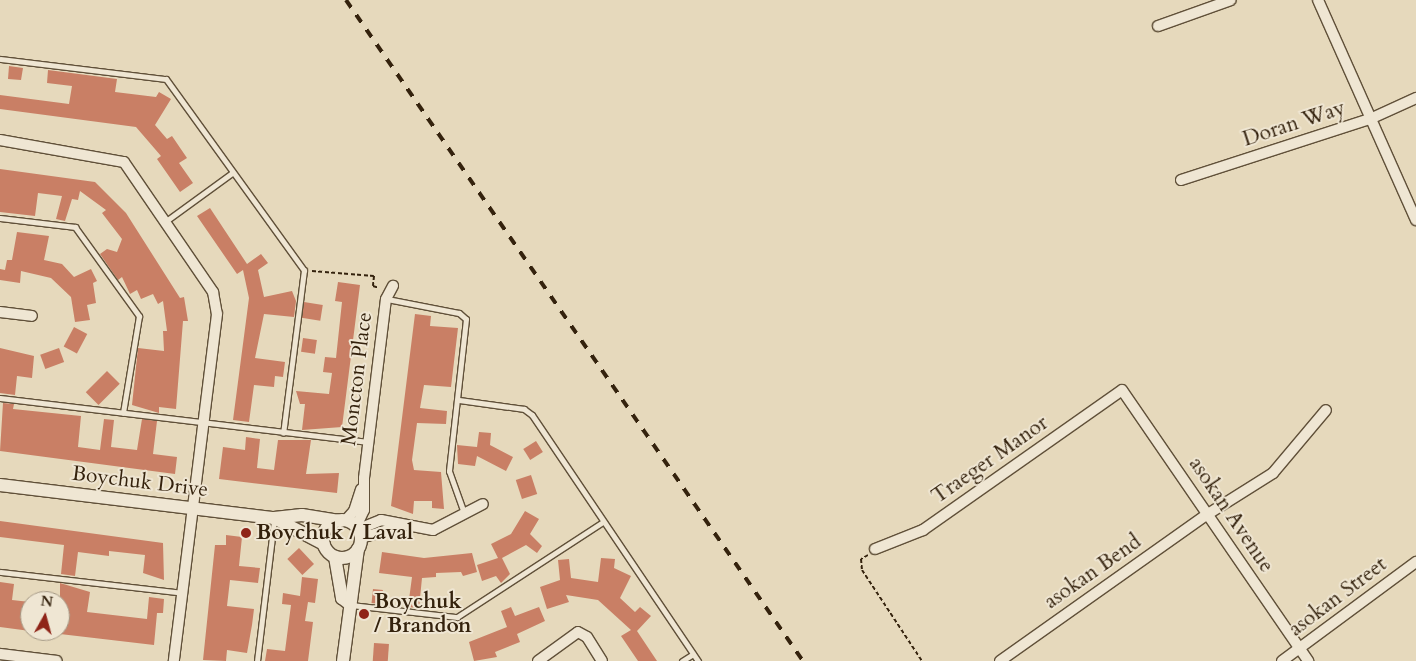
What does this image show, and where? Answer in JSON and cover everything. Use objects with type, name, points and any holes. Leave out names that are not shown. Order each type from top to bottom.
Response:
[{"type":"street","points":[[1158,26],[1231,0]]},
{"type":"street","points":[[1318,0],[1416,220]]},
{"type":"street","name":"Doran Way","points":[[1181,180],[1370,119],[1416,98]]},
{"type":"street","points":[[0,140],[124,162],[213,292],[216,314],[195,509],[174,661]]},
{"type":"street","name":"Moncton Place","points":[[353,531],[364,510],[364,478],[386,299],[393,286]]},
{"type":"street","points":[[0,312],[32,316]]},
{"type":"street","name":"asokan Avenue","points":[[1122,390],[1308,661]]},
{"type":"street","name":"Traeger Manor","points":[[875,549],[923,530],[1122,390]]},
{"type":"street","name":"asokan Bend","points":[[1000,661],[1208,514],[1273,473],[1326,410]]},
{"type":"street","name":"Boychuk Drive","points":[[0,485],[274,518],[302,515],[353,531]]},
{"type":"street","points":[[351,605],[342,598],[335,557],[324,544],[328,528],[353,531],[402,526],[433,530],[483,504]]},
{"type":"street","name":"Boychuk Drive","points":[[274,518],[324,544]]},
{"type":"street","points":[[335,557],[351,556],[353,531]]},
{"type":"street","points":[[343,661],[351,605],[353,531]]},
{"type":"street","name":"asokan Street","points":[[1282,661],[1415,565]]},
{"type":"street","points":[[538,661],[578,632],[587,637],[602,661]]},
{"type":"street","points":[[0,654],[57,661]]},
{"type":"lane","points":[[0,59],[166,79],[232,173],[304,270],[283,432]]},
{"type":"lane","points":[[166,222],[232,173]]},
{"type":"lane","points":[[0,218],[75,227],[139,316],[123,413]]},
{"type":"lane","points":[[386,299],[459,313],[466,319],[459,400],[449,471],[464,514]]},
{"type":"lane","points":[[0,398],[204,425],[368,442]]},
{"type":"lane","points":[[459,400],[524,409],[532,415],[698,661]]},
{"type":"lane","points":[[257,661],[274,518]]},
{"type":"lane","points":[[351,605],[457,617],[604,522]]},
{"type":"lane","points":[[0,572],[183,594]]},
{"type":"lane","points":[[682,661],[693,654]]},
{"type":"path","points":[[304,270],[374,276],[373,286]]},
{"type":"path","points":[[862,559],[862,570],[922,661]]},
{"type":"building","points":[[9,66],[23,68],[21,80],[8,79]]},
{"type":"building","points":[[48,70],[117,79],[115,92],[156,97],[159,92],[171,99],[155,125],[167,139],[172,136],[187,158],[179,163],[193,183],[180,192],[157,159],[161,156],[136,127],[0,109],[0,95],[69,104],[72,86],[47,83]]},
{"type":"building","points":[[0,169],[95,182],[126,213],[180,298],[184,297],[188,321],[183,321],[176,409],[159,407],[159,413],[132,405],[138,348],[164,351],[163,331],[167,331],[163,301],[158,304],[153,294],[141,299],[137,290],[130,294],[122,277],[118,280],[100,254],[107,249],[117,252],[122,239],[102,213],[106,210],[80,191],[78,200],[72,199],[65,221],[56,219],[62,196],[38,193],[35,216],[0,212]]},
{"type":"building","points":[[210,208],[247,264],[261,254],[268,263],[258,270],[264,297],[292,291],[296,301],[294,317],[264,314],[255,358],[285,362],[283,377],[275,376],[274,387],[254,385],[249,422],[233,420],[249,298],[243,270],[237,274],[197,216]]},
{"type":"building","points":[[17,232],[49,236],[44,260],[62,264],[74,277],[91,269],[97,281],[93,283],[96,303],[87,305],[90,320],[75,322],[71,297],[51,278],[21,271],[20,283],[0,280],[0,269],[5,270],[7,260],[12,260]]},
{"type":"building","points":[[338,282],[360,285],[342,427],[302,430],[305,404],[300,404],[296,391],[329,394],[332,373],[323,372],[325,357],[336,358],[342,302],[335,301]]},
{"type":"building","points":[[304,302],[323,305],[320,321],[301,318]]},
{"type":"building","points":[[415,314],[431,316],[430,326],[458,328],[451,387],[424,385],[420,408],[447,411],[446,424],[417,423],[412,460],[414,470],[441,472],[444,509],[432,508],[432,501],[414,501],[413,514],[391,506]]},
{"type":"building","points":[[74,327],[87,334],[77,353],[64,346]]},
{"type":"building","points":[[303,338],[317,340],[315,354],[301,352]]},
{"type":"building","points":[[0,348],[34,356],[32,378],[17,376],[15,395],[0,393]]},
{"type":"building","points":[[59,348],[64,362],[45,369],[40,355]]},
{"type":"building","points":[[107,371],[120,384],[99,405],[86,392]]},
{"type":"building","points":[[3,403],[14,404],[13,409],[81,416],[78,447],[100,450],[104,419],[114,420],[111,447],[137,450],[142,419],[157,421],[153,454],[177,457],[175,474],[0,451]]},
{"type":"building","points":[[479,432],[491,433],[490,445],[513,457],[506,471],[477,456],[475,466],[458,464],[457,445],[477,447]]},
{"type":"building","points":[[246,437],[260,439],[257,468],[274,470],[278,440],[311,440],[306,474],[339,473],[337,493],[219,479],[223,447],[245,450]]},
{"type":"building","points":[[536,441],[543,452],[530,460],[523,449]]},
{"type":"building","points":[[531,475],[537,494],[522,499],[516,480]]},
{"type":"building","points":[[525,511],[539,519],[530,534],[542,546],[537,553],[526,545],[502,558],[510,574],[501,583],[496,576],[482,581],[477,565],[498,558],[491,544],[511,534]]},
{"type":"building","points":[[0,521],[163,543],[164,580],[143,573],[145,555],[109,551],[109,556],[78,552],[75,576],[61,574],[64,545],[0,537]]},
{"type":"building","points":[[226,535],[242,537],[239,566],[260,568],[258,583],[230,580],[227,606],[254,609],[247,653],[227,650],[226,661],[203,660],[215,545],[226,545]]},
{"type":"building","points":[[299,548],[314,564],[302,575],[287,559]]},
{"type":"building","points":[[382,552],[424,558],[472,553],[477,572],[463,576],[461,572],[436,573],[436,577],[422,578],[419,608],[408,607],[412,577],[379,573]]},
{"type":"building","points":[[601,558],[615,559],[614,568],[631,576],[620,598],[635,612],[640,607],[651,616],[637,631],[657,661],[638,661],[621,636],[631,630],[598,600],[566,595],[569,602],[547,609],[540,587],[560,580],[558,560],[569,559],[571,578],[598,582]]},
{"type":"building","points":[[302,577],[318,579],[315,603],[308,602],[305,621],[313,622],[308,661],[265,661],[267,649],[285,651],[291,605],[282,604],[283,593],[300,596]]},
{"type":"building","points":[[0,582],[14,584],[12,600],[20,601],[20,630],[0,627]]},
{"type":"building","points":[[60,583],[90,592],[87,612],[147,619],[149,597],[164,599],[163,613],[157,613],[154,645],[70,635],[70,591],[60,591]]},
{"type":"building","points":[[373,589],[383,590],[381,604],[372,603]]},
{"type":"building","points":[[511,607],[515,616],[539,607],[545,621],[517,634],[520,642],[495,652],[497,657],[474,661],[469,642],[507,627],[501,611]]},
{"type":"building","points":[[374,643],[389,644],[388,661],[373,661]]},
{"type":"railway","points":[[346,0],[803,661]]},
{"type":"place","name":"Boychuk / Laval","points":[[246,533]]},
{"type":"place","name":"Boychuk / Brandon","points":[[364,614]]}]
